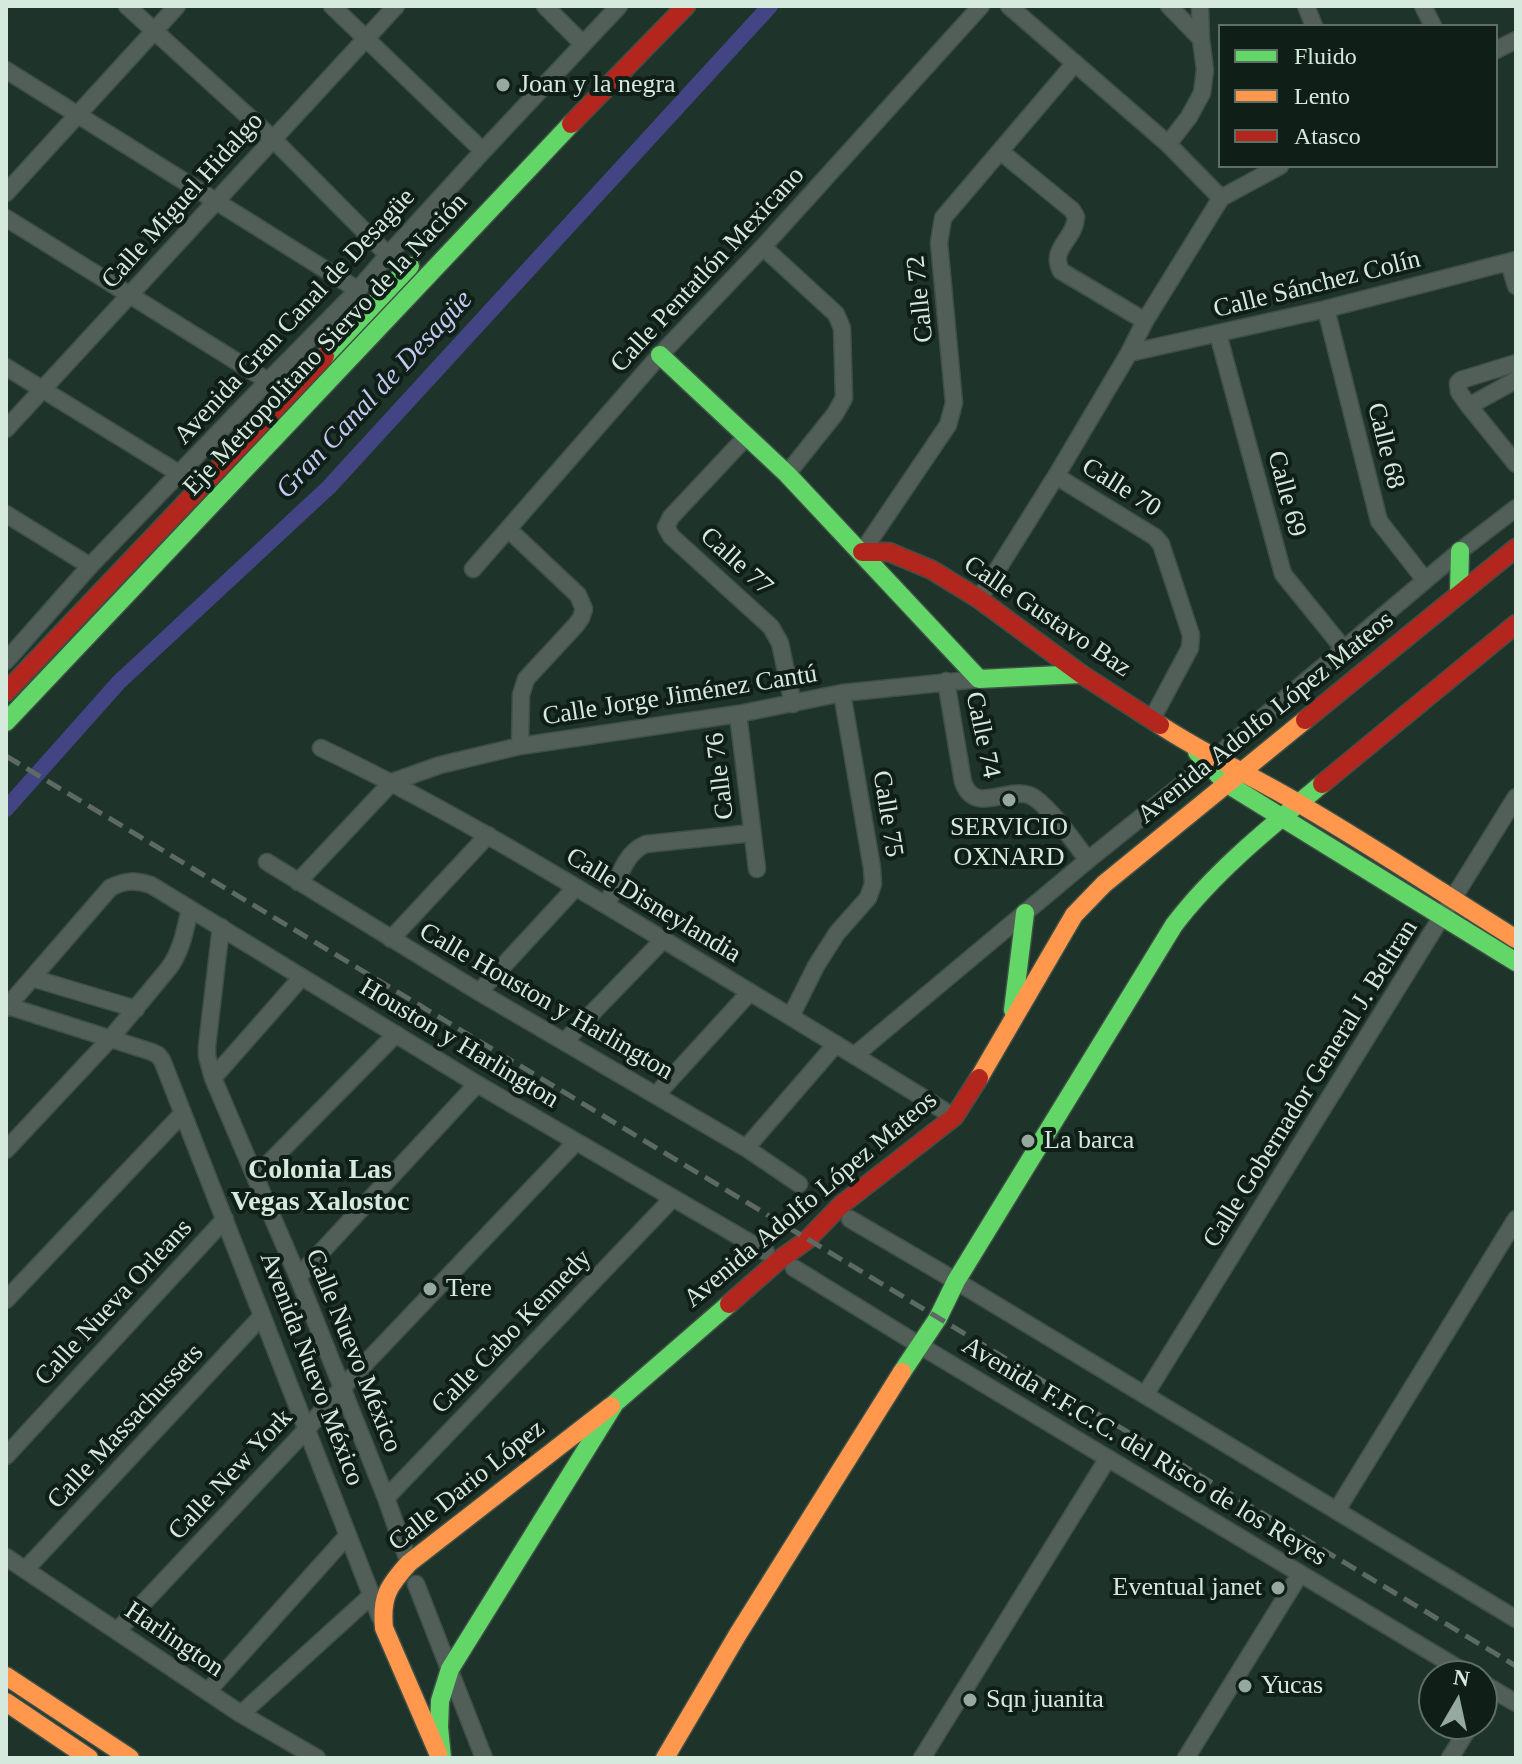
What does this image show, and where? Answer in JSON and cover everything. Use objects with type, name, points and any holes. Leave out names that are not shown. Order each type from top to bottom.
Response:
[{"type":"main road","name":"Eje Metropolitano Siervo de la Nación","points":[[6,722],[686,6]]},
{"type":"main road","name":"Eje Metropolitano Siervo de la Nación","points":[[6,692],[427,249]]},
{"type":"main road","points":[[660,355],[787,474],[979,679],[1081,674]]},
{"type":"main road","name":"Avenida Adolfo López Mateos","points":[[441,1758],[440,1701],[450,1669],[615,1403],[779,1260],[807,1240],[841,1205],[954,1117],[1074,915],[1104,884],[1516,548]]},
{"type":"main road","points":[[1459,593],[1460,551]]},
{"type":"main road","name":"Calle Gustavo Baz","points":[[862,552],[889,552],[932,570],[1212,760],[1243,771],[1299,803],[1516,939]]},
{"type":"main road","points":[[665,1758],[738,1634],[938,1318],[956,1281],[1174,925],[1195,897],[1282,817],[1516,624]]},
{"type":"main road","name":"Calle Gustavo Baz","points":[[1212,760],[1226,783],[1516,962]]},
{"type":"main road","points":[[1011,1021],[1025,913]]},
{"type":"main road","name":"Calle Dario López","points":[[384,1628],[384,1597],[391,1582],[409,1563],[615,1403]]},
{"type":"main road","name":"Avenida Nuevo México","points":[[384,1628],[441,1758]]},
{"type":"main road","points":[[6,1676],[130,1758]]},
{"type":"main road","points":[[6,1702],[89,1758]]},
{"type":"street","points":[[127,6],[272,138],[388,255]]},
{"type":"street","points":[[6,193],[177,6]]},
{"type":"street","points":[[332,6],[483,151]]},
{"type":"street","name":"Calle Miguel Hidalgo","points":[[6,429],[396,6]]},
{"type":"street","points":[[545,6],[583,44]]},
{"type":"street","name":"Avenida Gran Canal de Desagüe","points":[[6,661],[90,566],[358,290],[619,6]]},
{"type":"street","name":"Calle Pentatlón Mexicano","points":[[473,569],[660,355],[763,247],[981,6]]},
{"type":"street","points":[[1009,6],[1168,144],[1221,198]]},
{"type":"street","points":[[1169,6],[1201,39]]},
{"type":"street","points":[[1168,144],[1189,117],[1202,93],[1205,70],[1200,6]]},
{"type":"street","points":[[1423,6],[1432,24]]},
{"type":"street","points":[[1498,49],[1516,40]]},
{"type":"street","name":"Calle 72","points":[[862,552],[948,425],[954,403],[939,243],[943,218],[1075,63]]},
{"type":"street","points":[[6,70],[358,290]]},
{"type":"street","points":[[1000,151],[1072,210],[1076,217],[1073,232],[1058,252],[1057,263],[1061,271],[1145,321]]},
{"type":"street","points":[[979,599],[1221,198],[1276,168]]},
{"type":"street","points":[[6,218],[268,381]]},
{"type":"street","points":[[763,247],[836,314],[842,328],[844,398],[787,474]]},
{"type":"street","points":[[1512,261],[1516,286]]},
{"type":"street","name":"Calle Sánchez Colín","points":[[1129,353],[1326,309],[1512,261]]},
{"type":"street","name":"Calle 68","points":[[1326,309],[1378,519],[1425,580]]},
{"type":"street","name":"Calle 69","points":[[1218,334],[1283,574],[1343,648]]},
{"type":"street","points":[[1516,363],[1458,383],[1459,392],[1469,406],[1516,464]]},
{"type":"street","points":[[6,367],[180,474]]},
{"type":"street","points":[[1469,406],[1516,380]]},
{"type":"street","name":"Calle 77","points":[[747,436],[671,517],[666,527],[671,536],[771,627],[780,643],[793,704]]},
{"type":"street","name":"Calle 70","points":[[1056,476],[1155,537],[1161,544],[1191,635],[1190,648],[1152,719]]},
{"type":"street","points":[[855,1055],[1460,551],[1516,508]]},
{"type":"street","points":[[6,514],[90,566]]},
{"type":"street","points":[[508,529],[578,595],[584,609],[576,625],[526,679],[521,695],[520,746]]},
{"type":"street","name":"Calle Jorge Jiménez Cantú","points":[[392,782],[440,765],[520,746],[738,714],[842,693],[979,679]]},
{"type":"street","name":"Calle 74","points":[[946,681],[966,791],[972,797],[980,798],[1014,793],[1029,795],[1043,804],[1088,860]]},
{"type":"street","name":"Calle 75","points":[[791,1016],[816,966],[837,933],[868,898],[873,884],[842,693]]},
{"type":"street","name":"Calle 76","points":[[738,714],[757,869]]},
{"type":"street","name":"Calle Disneylandia","points":[[321,748],[392,782],[488,835],[954,1117]]},
{"type":"street","points":[[298,882],[392,782]]},
{"type":"street","name":"Calle Gobernador General J. Beltran","points":[[1145,1395],[1516,797]]},
{"type":"street","points":[[1141,816],[1160,839]]},
{"type":"street","name":"Calle 76","points":[[607,905],[629,855],[637,848],[646,844],[752,833]]},
{"type":"street","points":[[391,939],[488,835]]},
{"type":"street","name":"Calle Houston y Harlington","points":[[267,862],[479,992],[746,1148],[799,1184]]},
{"type":"street","name":"Houston y Harlington","points":[[32,978],[110,888],[128,881],[151,885],[477,1084],[766,1252]]},
{"type":"street","points":[[479,992],[576,887]]},
{"type":"street","points":[[6,1150],[110,1039],[177,958],[190,909]]},
{"type":"street","name":"Calle Nuevo México","points":[[221,927],[207,1046],[213,1078],[298,1277],[409,1563]]},
{"type":"street","points":[[565,1041],[663,940]]},
{"type":"street","points":[[7,1007],[32,978],[136,1009]]},
{"type":"street","points":[[213,1078],[301,978]]},
{"type":"street","points":[[656,1095],[750,992]]},
{"type":"street","name":"Avenida Nuevo México","points":[[7,1007],[158,1055],[165,1065],[384,1628]]},
{"type":"street","points":[[256,1176],[396,1034]]},
{"type":"street","points":[[746,1148],[836,1044]]},
{"type":"street","points":[[298,1277],[477,1084]]},
{"type":"street","points":[[6,1300],[183,1113]]},
{"type":"street","name":"Calle New York","points":[[117,1631],[576,1142]]},
{"type":"street","name":"Calle Cabo Kennedy","points":[[386,1498],[672,1199]]},
{"type":"street","name":"Calle Nueva Orleans","points":[[6,1456],[225,1219]]},
{"type":"street","name":"Avenida F.F.C.C. del Risco de los Reyes","points":[[850,1219],[1516,1619]]},
{"type":"street","points":[[1337,1510],[1516,1219]]},
{"type":"street","name":"Avenida F.F.C.C. del Risco de los Reyes","points":[[794,1268],[1444,1660]]},
{"type":"street","name":"Calle Massachussets","points":[[25,1570],[262,1316]]},
{"type":"street","points":[[922,1758],[1108,1458]]},
{"type":"street","points":[[208,1691],[348,1535]]},
{"type":"street","name":"Harlington","points":[[6,1557],[241,1714],[317,1758]]},
{"type":"street","points":[[1186,1758],[1300,1574]]},
{"type":"street","points":[[416,1584],[484,1758]]},
{"type":"street","points":[[241,1714],[372,1595]]},
{"type":"street","points":[[1498,1692],[1516,1703]]},
{"type":"street","points":[[1450,1758],[1461,1740]]},
{"type":"waterway","name":"Gran Canal de Desagüe","points":[[6,809],[119,682],[329,487],[770,6]]},
{"type":"railway","points":[[6,756],[1516,1666]]},
{"type":"traffic: fast","points":[[6,722],[571,124]]},
{"type":"traffic: fast","points":[[325,356],[410,266]]},
{"type":"traffic: fast","points":[[660,355],[787,474],[979,679],[1081,674]]},
{"type":"traffic: fast","points":[[1459,593],[1460,551]]},
{"type":"traffic: fast","points":[[1197,752],[1226,783],[1516,962]]},
{"type":"traffic: fast","points":[[902,1372],[938,1318],[956,1281],[1174,925],[1225,868],[1322,784]]},
{"type":"traffic: fast","points":[[1013,1010],[1025,913]]},
{"type":"traffic: fast","points":[[442,1758],[440,1701],[450,1669],[615,1403],[729,1304]]},
{"type":"traffic: slow","points":[[979,1078],[1074,915],[1104,884],[1305,720]]},
{"type":"traffic: slow","points":[[1160,725],[1326,819],[1516,939]]},
{"type":"traffic: slow","points":[[665,1758],[738,1634],[902,1372]]},
{"type":"traffic: slow","points":[[438,1753],[384,1628],[388,1592],[409,1563],[611,1406]]},
{"type":"traffic: slow","points":[[6,1676],[130,1758]]},
{"type":"traffic: slow","points":[[6,1702],[89,1758]]},
{"type":"traffic: jam","points":[[571,124],[686,6]]},
{"type":"traffic: jam","points":[[6,692],[325,356]]},
{"type":"traffic: jam","points":[[1305,720],[1516,548]]},
{"type":"traffic: jam","points":[[862,552],[889,552],[932,570],[979,599],[1081,674],[1160,725]]},
{"type":"traffic: jam","points":[[1322,784],[1516,624]]},
{"type":"traffic: jam","points":[[729,1304],[807,1240],[841,1205],[954,1117],[979,1078]]},
{"type":"place","name":"Joan y la negra","points":[[503,85]]},
{"type":"place","name":"SERVICIO OXNARD","points":[[1009,800]]},
{"type":"place","name":"La barca","points":[[1028,1141]]},
{"type":"place","name":"Tere","points":[[430,1289]]},
{"type":"place","name":"Eventual janet","points":[[1278,1588]]},
{"type":"place","name":"Yucas","points":[[1245,1686]]},
{"type":"place","name":"Sqn juanita","points":[[970,1700]]},
{"type":"district","name":"Colonia Las Vegas Xalostoc","points":[[320,1187]]}]
